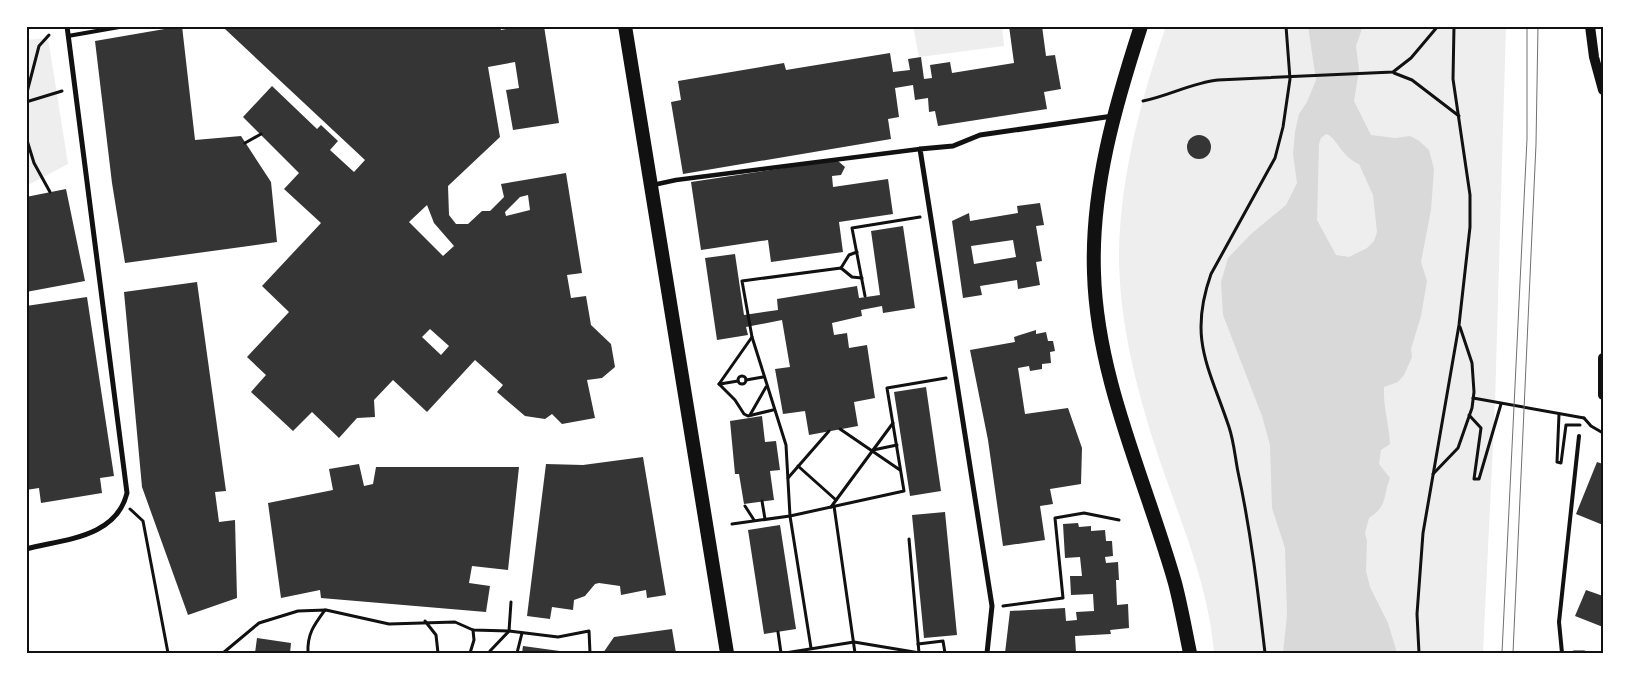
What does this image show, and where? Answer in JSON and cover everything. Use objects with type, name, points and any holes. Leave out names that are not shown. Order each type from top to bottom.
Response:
[{"type":"highway","points":[[624,26],[727,653]]},
{"type":"highway","points":[[1141,26],[1115,116],[1100,182],[1095,224],[1094,274],[1108,367],[1123,422],[1170,569],[1186,633],[1188,653]]},
{"type":"main road","points":[[1590,26],[1598,55],[1603,90]]},
{"type":"main road","points":[[1603,358],[1603,395]]},
{"type":"street","points":[[26,548],[100,529],[113,520],[124,503],[127,488],[68,26]]},
{"type":"street","points":[[650,186],[676,180],[953,146],[980,134],[1115,116]]},
{"type":"street","points":[[920,149],[992,606],[987,653]]},
{"type":"street","points":[[1574,653],[1584,653]]},
{"type":"lane","points":[[68,36],[125,26]]},
{"type":"lane","points":[[1562,653],[1559,622],[1579,436]]},
{"type":"path","points":[[1265,653],[1253,554],[1234,448],[1230,429],[1205,364],[1200,333],[1204,294],[1211,274],[1275,158],[1283,127],[1290,79],[1286,26]]},
{"type":"path","points":[[1393,72],[1411,58],[1438,26]]},
{"type":"path","points":[[1419,653],[1417,614],[1419,573],[1433,474],[1459,325],[1470,211],[1470,195],[1453,79],[1454,26]]},
{"type":"path","points":[[26,96],[40,46],[49,35]]},
{"type":"path","points":[[1142,101],[1169,95],[1200,82],[1290,79],[1297,77],[1393,72],[1412,80],[1459,116]]},
{"type":"path","points":[[26,102],[62,91]]},
{"type":"path","points":[[244,143],[261,134]]},
{"type":"path","points":[[26,137],[34,163],[50,192]]},
{"type":"path","points":[[864,296],[852,228],[920,218]]},
{"type":"path","points":[[841,268],[849,255],[857,252]]},
{"type":"path","points":[[811,648],[790,516],[786,444],[773,410],[769,388],[766,387],[763,377],[752,336],[742,281],[841,268],[852,277],[862,278]]},
{"type":"path","points":[[1433,474],[1458,448],[1469,415],[1472,398],[1472,363],[1459,325]]},
{"type":"path","points":[[719,384],[752,336]]},
{"type":"path","points":[[719,384],[738,381],[742,376],[746,380],[763,377]]},
{"type":"path","points":[[732,524],[790,516],[904,491],[887,388],[946,378]]},
{"type":"path","points":[[719,384],[735,400],[744,414],[750,415],[773,410]]},
{"type":"path","points":[[750,415],[766,387]]},
{"type":"path","points":[[1472,398],[1584,418],[1591,426],[1603,433]]},
{"type":"path","points":[[1469,415],[1482,428],[1474,479],[1479,479],[1501,404]]},
{"type":"path","points":[[1558,414],[1557,462],[1561,463],[1566,425],[1582,425]]},
{"type":"path","points":[[855,653],[832,507],[893,423]]},
{"type":"path","points":[[840,430],[873,450],[901,471]]},
{"type":"path","points":[[788,478],[829,431]]},
{"type":"path","points":[[873,450],[897,445]]},
{"type":"path","points":[[798,466],[836,500]]},
{"type":"path","points":[[762,501],[765,519]]},
{"type":"path","points":[[124,503],[143,521],[168,653]]},
{"type":"path","points":[[745,506],[754,520]]},
{"type":"path","points":[[1003,606],[1063,598],[1055,518],[1084,513],[1119,520]]},
{"type":"path","points":[[778,632],[783,653],[854,642],[919,653],[910,539]]},
{"type":"path","points":[[490,651],[509,631],[511,602]]},
{"type":"path","points":[[308,653],[307,641],[310,628],[326,610]]},
{"type":"path","points":[[223,653],[259,623],[298,611],[326,610],[389,624],[425,621],[455,622],[473,630],[509,631],[558,637],[589,631],[590,653]]},
{"type":"path","points":[[425,621],[436,635],[438,653]]},
{"type":"path","points":[[470,653],[474,640],[473,630]]},
{"type":"path","points":[[518,653],[522,633]]},
{"type":"path","points":[[918,644],[943,641],[945,653]]},
{"type":"shaded area","points":[[913,26],[1002,26],[1004,46],[919,57]]},
{"type":"shaded area","points":[[1166,26],[1506,26],[1495,403],[1483,653],[1214,653],[1211,626],[1198,572],[1154,443],[1135,374],[1125,326],[1120,279],[1120,226],[1128,168],[1140,110]]},
{"type":"shaded area","points":[[1308,26],[1363,26],[1356,46],[1359,70],[1354,101],[1371,135],[1395,138],[1410,136],[1418,140],[1429,150],[1434,169],[1431,210],[1421,262],[1427,281],[1421,316],[1411,349],[1412,357],[1404,375],[1398,382],[1384,387],[1390,444],[1381,450],[1379,464],[1390,478],[1382,505],[1369,518],[1365,533],[1367,541],[1366,571],[1370,587],[1388,623],[1397,653],[1283,653],[1287,615],[1285,548],[1272,508],[1270,445],[1262,416],[1223,315],[1221,282],[1228,258],[1251,234],[1286,205],[1297,183],[1293,154],[1295,132],[1299,114],[1307,102],[1316,80]],"holes":[[[1326,134],[1330,136],[1347,156],[1359,164],[1373,195],[1377,232],[1374,241],[1367,248],[1349,257],[1336,255],[1317,220],[1319,144],[1321,138]]]},
{"type":"shaded area","points":[[48,38],[68,164],[26,186],[26,40]]},
{"type":"building","points":[[182,26],[195,140],[241,136],[271,182],[277,242],[125,263],[112,183],[95,41]]},
{"type":"building","points":[[228,26],[500,26],[501,30],[522,26],[544,26],[559,123],[513,130],[506,90],[519,88],[515,62],[488,67],[500,137],[448,186],[449,215],[456,224],[468,224],[482,211],[490,211],[504,197],[501,184],[566,173],[582,273],[567,275],[571,298],[586,296],[591,325],[611,344],[615,367],[602,378],[587,380],[595,418],[562,424],[552,414],[545,419],[525,416],[497,392],[503,385],[475,360],[427,412],[393,380],[374,400],[375,417],[357,418],[339,438],[312,412],[293,431],[251,392],[266,375],[247,357],[289,312],[262,286],[321,223],[284,189],[299,173],[243,117],[272,86],[317,129],[321,125],[338,141],[330,150],[354,172],[365,160],[225,29]],"holes":[[[528,195],[530,210],[506,216],[505,212],[520,197]],[[427,205],[434,223],[454,246],[443,256],[409,222]],[[430,329],[449,346],[441,355],[422,337]]]},
{"type":"building","points":[[1009,26],[1042,26],[1046,56],[1055,55],[1061,89],[1044,92],[1047,109],[938,126],[935,111],[929,112],[928,98],[915,100],[913,85],[895,88],[899,117],[888,119],[891,139],[683,174],[671,102],[681,100],[678,81],[784,63],[786,70],[890,53],[893,72],[910,70],[908,59],[921,57],[924,79],[932,78],[930,65],[950,62],[952,73],[1014,63]]},
{"type":"building","points":[[1199,135],[1204,136],[1210,142],[1210,152],[1204,158],[1199,159],[1194,158],[1188,152],[1187,147],[1188,142],[1194,136]]},
{"type":"building","points":[[838,161],[845,167],[841,175],[832,176],[833,187],[888,179],[893,214],[839,222],[843,252],[771,262],[768,240],[701,250],[691,182]]},
{"type":"building","points":[[66,189],[85,281],[26,292],[26,197]]},
{"type":"building","points":[[1040,203],[1044,225],[1036,226],[1042,261],[1036,262],[1040,285],[1018,289],[1017,280],[980,286],[982,295],[963,298],[952,221],[969,213],[970,221],[1018,213],[1017,206]],"holes":[[[1013,240],[1016,257],[974,264],[971,246]]]},
{"type":"building","points":[[903,226],[915,308],[883,313],[882,306],[861,310],[862,316],[832,323],[834,335],[847,333],[849,348],[867,345],[875,398],[854,402],[858,426],[809,435],[805,411],[783,414],[775,369],[790,367],[782,320],[746,327],[748,335],[717,340],[705,258],[735,254],[744,315],[778,310],[777,299],[857,286],[859,298],[880,295],[871,231]]},
{"type":"building","points":[[197,282],[226,491],[215,492],[219,522],[235,520],[237,598],[188,615],[142,487],[124,292]]},
{"type":"building","points":[[87,297],[114,476],[100,478],[102,493],[41,503],[39,488],[26,490],[26,306]]},
{"type":"building","points":[[1036,330],[1036,334],[1046,332],[1048,341],[1053,341],[1055,351],[1050,352],[1051,363],[1042,364],[1042,369],[1030,371],[1029,366],[1018,368],[1025,414],[1068,408],[1082,448],[1081,484],[1050,489],[1053,504],[1040,506],[1045,540],[1003,546],[988,440],[970,350],[1015,342],[1014,337]]},
{"type":"building","points":[[926,387],[941,491],[910,496],[894,392]]},
{"type":"building","points":[[762,416],[765,442],[776,441],[780,470],[770,471],[774,500],[744,504],[739,474],[735,474],[730,421]]},
{"type":"building","points":[[643,457],[666,595],[647,598],[646,590],[621,595],[620,586],[599,583],[595,584],[585,596],[574,600],[573,610],[552,607],[550,619],[527,616],[546,464],[583,465]]},
{"type":"building","points":[[1597,462],[1603,464],[1603,525],[1576,514]]},
{"type":"building","points":[[359,464],[364,486],[373,484],[376,467],[519,467],[508,570],[472,566],[469,583],[490,586],[486,612],[321,598],[320,590],[281,598],[268,503],[333,490],[329,469]]},
{"type":"building","points":[[945,512],[957,635],[924,638],[912,515]]},
{"type":"building","points":[[1078,523],[1079,527],[1091,526],[1091,531],[1105,530],[1106,541],[1112,541],[1113,556],[1105,557],[1106,563],[1118,562],[1119,580],[1116,580],[1117,605],[1128,604],[1129,628],[1110,630],[1111,634],[1075,636],[1076,653],[1005,653],[1010,611],[1065,608],[1066,621],[1077,620],[1076,612],[1094,611],[1093,594],[1071,595],[1070,576],[1082,576],[1080,557],[1065,558],[1063,524]]},
{"type":"building","points":[[780,525],[796,629],[764,634],[748,530]]},
{"type":"building","points":[[1586,590],[1603,596],[1603,627],[1575,616]]},
{"type":"building","points":[[672,629],[676,653],[603,653],[614,637]]},
{"type":"building","points":[[257,638],[291,643],[290,653],[255,653]]},
{"type":"building","points":[[523,646],[567,652],[567,653],[522,653]]},
{"type":"tram line","points":[[1502,653],[1527,139],[1527,26]]},
{"type":"tram line","points":[[1513,653],[1536,144],[1538,26]]}]
